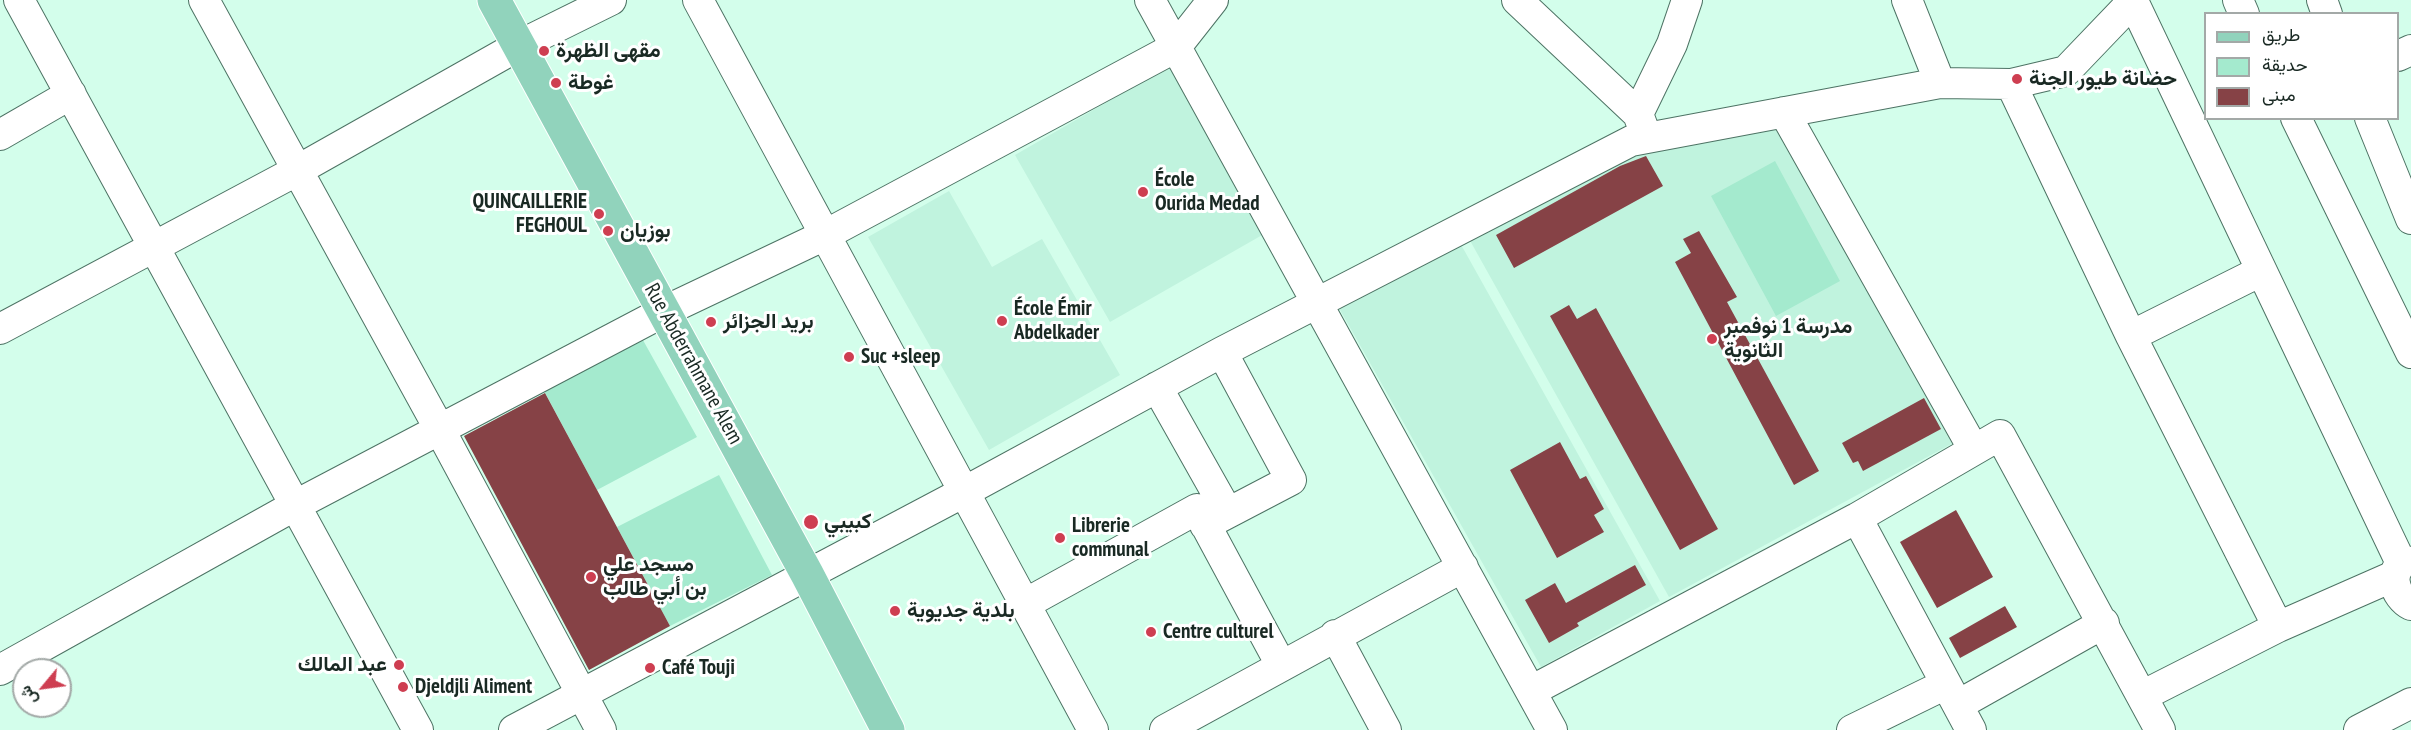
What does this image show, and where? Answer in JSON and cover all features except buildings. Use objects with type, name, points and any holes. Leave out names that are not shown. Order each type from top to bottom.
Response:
[{"type":"main road","name":"Rue Abderrahmane Alem","points":[[494,0],[807,574],[888,730]]},
{"type":"street","points":[[19,0],[418,730]]},
{"type":"street","points":[[204,0],[440,430],[601,730]]},
{"type":"street","points":[[0,329],[152,245],[298,170],[519,46],[611,0]]},
{"type":"street","points":[[698,0],[1093,730]]},
{"type":"street","points":[[1149,0],[1552,730]]},
{"type":"street","points":[[0,670],[294,506],[665,311],[825,235],[1176,47],[1213,0]]},
{"type":"street","points":[[1518,0],[1642,126]]},
{"type":"street","points":[[514,730],[964,492],[1222,352],[1631,141],[1642,126],[1686,0]]},
{"type":"street","points":[[1907,0],[1941,83]]},
{"type":"street","points":[[1642,126],[1784,112],[1941,83],[2010,84],[2066,71],[2133,0],[2402,566],[2396,591],[2403,601],[2411,605]]},
{"type":"street","points":[[2010,84],[2131,336],[2278,627]]},
{"type":"street","points":[[0,135],[71,94]]},
{"type":"street","points":[[1784,112],[1974,450]]},
{"type":"street","points":[[2297,120],[2411,353]]},
{"type":"street","points":[[2371,120],[2411,219]]},
{"type":"street","points":[[2131,336],[2261,271]]},
{"type":"street","points":[[1216,519],[1291,480],[1222,352]]},
{"type":"street","points":[[1157,387],[1281,665]]},
{"type":"street","points":[[1531,691],[1857,518],[2000,435],[2160,730]]},
{"type":"street","points":[[1025,604],[1197,509],[1216,519]]},
{"type":"street","points":[[1857,518],[1959,706]]},
{"type":"street","points":[[2142,696],[2402,566]]},
{"type":"street","points":[[1165,730],[1463,567]]},
{"type":"street","points":[[1852,730],[1959,706],[2104,623]]},
{"type":"street","points":[[1335,635],[1386,730]]},
{"type":"street","points":[[2359,730],[2411,703]]},
{"type":"shaded area","name":"École Ourida Medad","points":[[1175,63],[1271,230],[1110,322],[1015,155]]},
{"type":"shaded area","name":"مدرسة 1 نوفمبر الثانوية","points":[[1783,123],[1955,442],[1669,597],[1468,237],[1616,159]]},
{"type":"shaded area","name":"École Émir Abdelkader","points":[[949,191],[992,267],[1042,239],[1120,375],[989,450],[868,237]]},
{"type":"shaded area","points":[[1459,241],[1660,601],[1541,667],[1339,308]]},
{"type":"green space","points":[[1775,161],[1840,281],[1776,316],[1711,196]]},
{"type":"green space","points":[[639,333],[697,437],[597,490],[541,385]]},
{"type":"green space","points":[[719,475],[772,575],[670,626],[617,527]]},
{"type":"place","name":"مقهى الظهرة","points":[[544,51]]},
{"type":"place","name":"حضانة طيور الجنة","points":[[2017,79]]},
{"type":"place","name":"غوطة","points":[[556,83]]},
{"type":"place","name":"École Ourida Medad","points":[[1143,192]]},
{"type":"place","name":"QUINCAILLERIE FEGHOUL","points":[[599,214]]},
{"type":"place","name":"بوزيان","points":[[608,231]]},
{"type":"place","name":"École Émir Abdelkader","points":[[1002,321]]},
{"type":"place","name":"بريد الجزائر","points":[[711,322]]},
{"type":"place","name":"مدرسة 1 نوفمبر الثانوية","points":[[1712,339]]},
{"type":"place","name":"Suc +sleep","points":[[849,357]]},
{"type":"place","name":"كبيبي","points":[[811,522]]},
{"type":"place","name":"Librerie communal","points":[[1060,538]]},
{"type":"place","name":"مسجد علي بن أبي طالب","points":[[591,577]]},
{"type":"place","name":"بلدية جديوية","points":[[895,611]]},
{"type":"place","name":"Centre culturel","points":[[1151,632]]},
{"type":"place","name":"عبد المالك","points":[[399,665]]},
{"type":"place","name":"Café Touji","points":[[650,668]]},
{"type":"place","name":"Djeldjli Aliment","points":[[403,687]]}]
